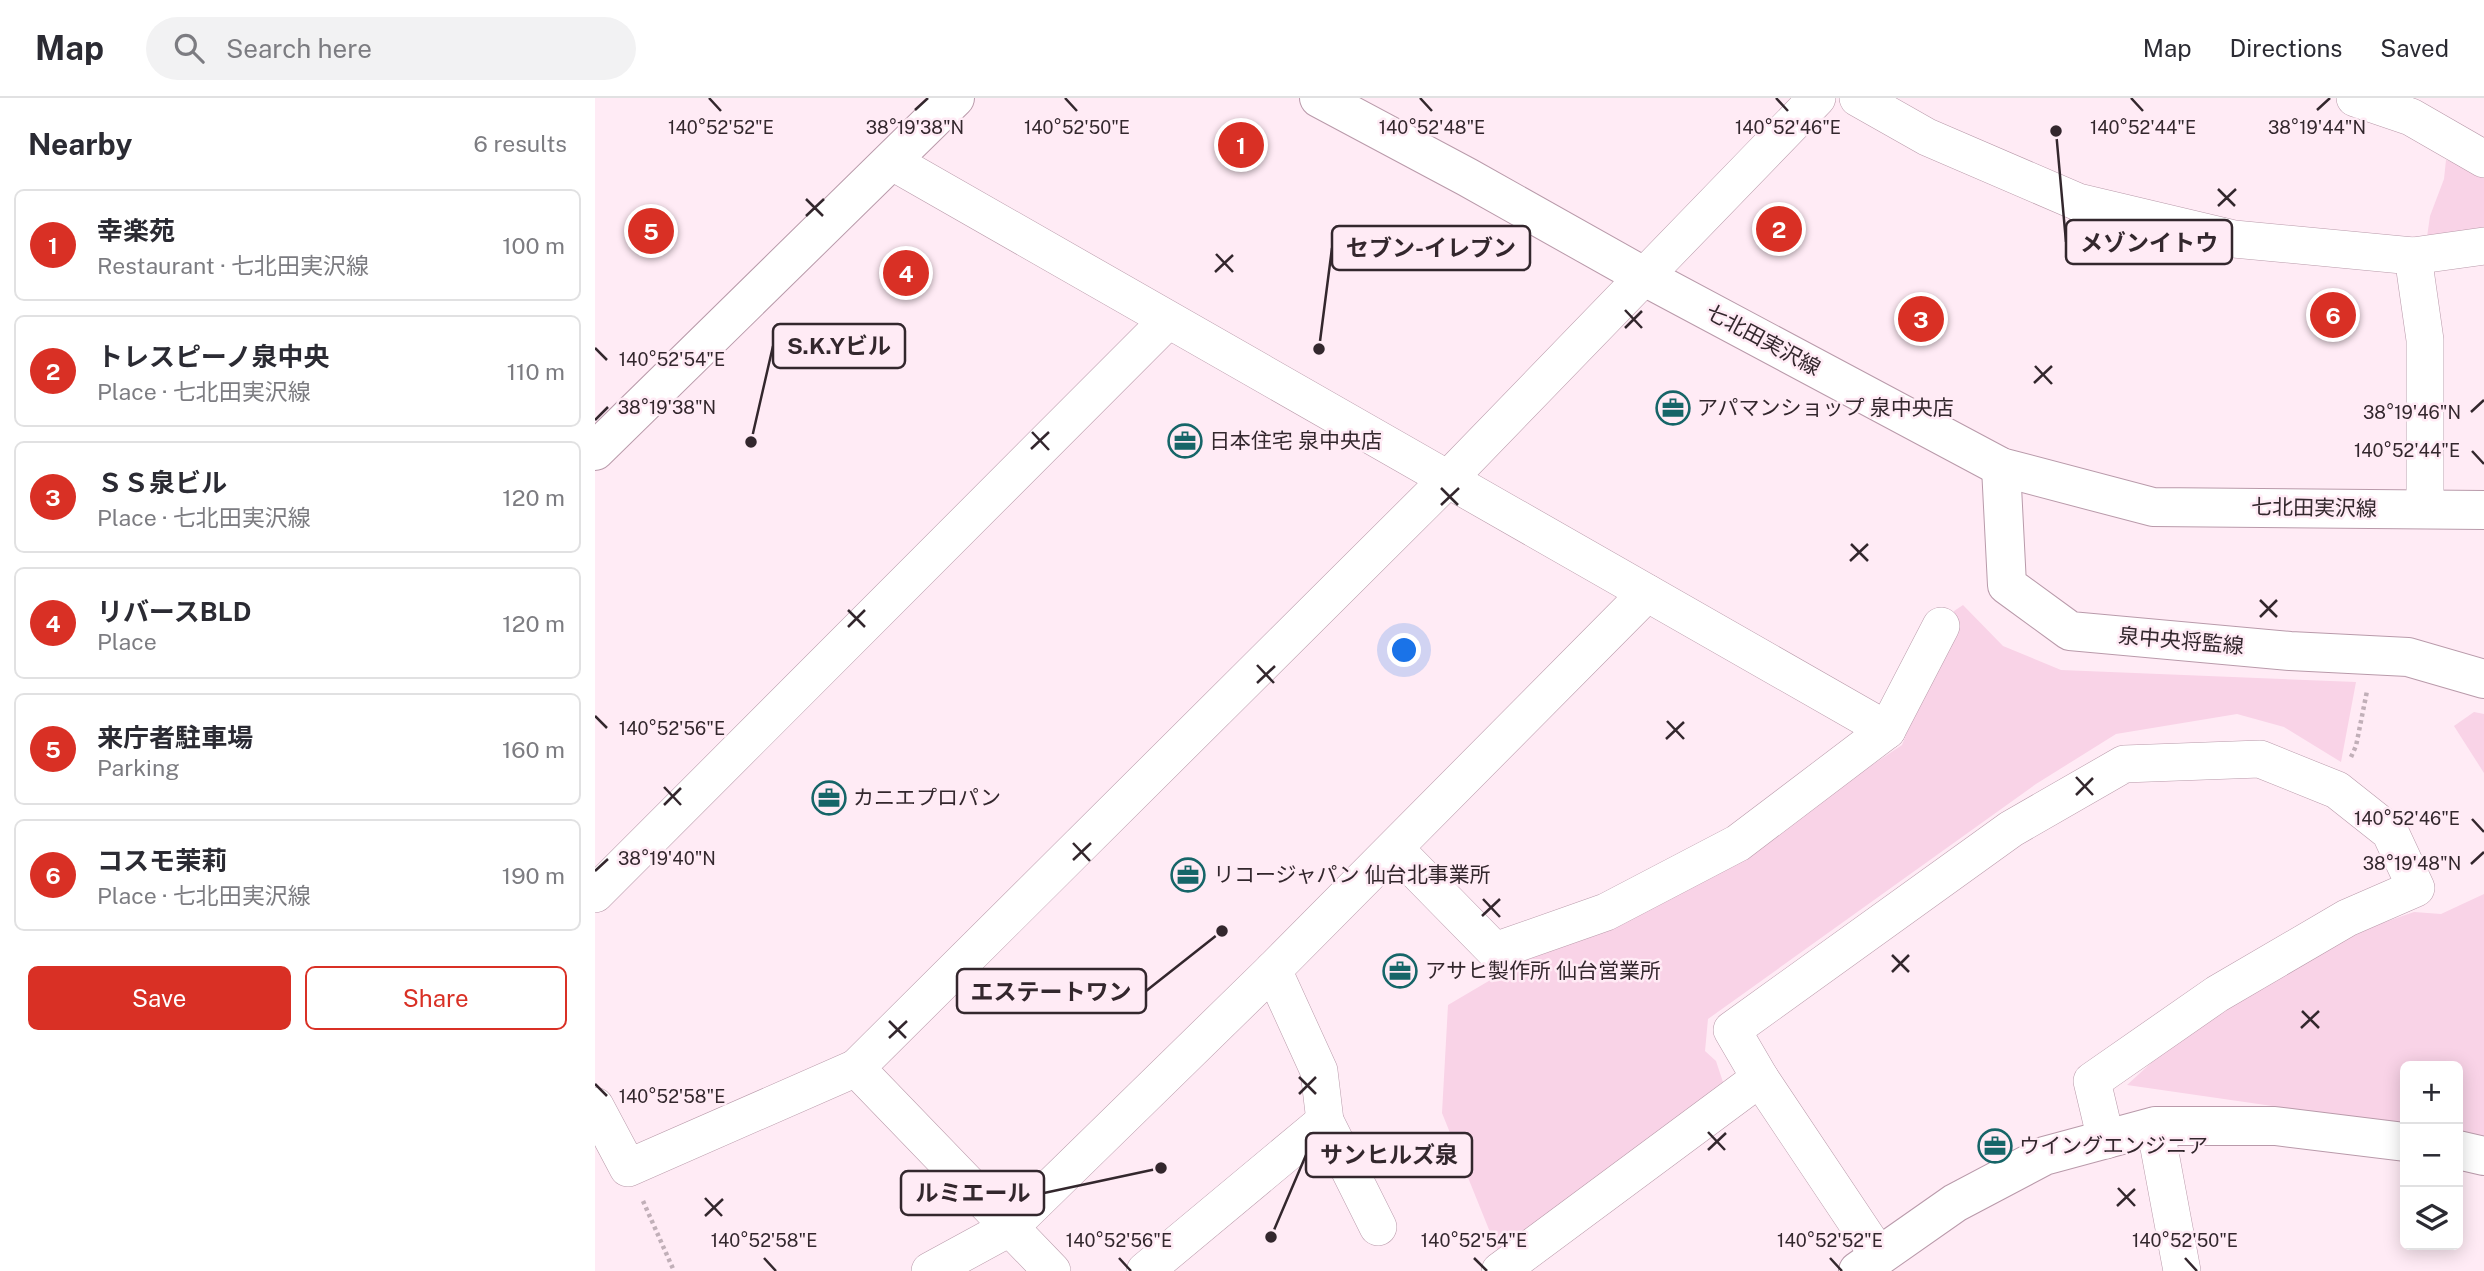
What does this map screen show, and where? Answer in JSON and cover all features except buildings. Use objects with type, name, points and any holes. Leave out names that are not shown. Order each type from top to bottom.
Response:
[{"type":"street","points":[[595,451],[955,98]]},
{"type":"street","name":"七北田実沢線","points":[[1319,98],[1467,177],[1645,278],[2001,467],[2153,507],[2484,510]]},
{"type":"street","points":[[595,1106],[628,1168],[856,1068],[1448,479],[1817,98]]},
{"type":"street","points":[[1858,98],[1927,137],[2078,202],[2234,239],[2413,256],[2484,246]]},
{"type":"street","points":[[2355,98],[2426,108],[2484,159]]},
{"type":"street","points":[[891,161],[1887,730]]},
{"type":"street","points":[[2413,256],[2425,340],[2425,509]]},
{"type":"street","points":[[595,894],[1168,320]]},
{"type":"street","name":"泉中央将監線","points":[[2001,467],[2007,585],[2070,631],[2290,651],[2408,657],[2484,679]]},
{"type":"street","points":[[930,1271],[1009,1228],[1395,849],[1647,593]]},
{"type":"street","points":[[1395,849],[1495,951],[1606,912],[1738,843],[1887,730],[1941,626]]},
{"type":"street","points":[[2106,1140],[2092,1081],[2217,994],[2347,918],[2416,888],[2389,831],[2337,790],[2260,759],[2124,764],[2011,829],[1732,1030],[1868,1263],[1955,1203],[2044,1156],[2106,1140],[2155,1126],[2275,1126],[2400,1141]]},
{"type":"street","points":[[1273,970],[1319,1071],[1325,1122],[1378,1227]]},
{"type":"street","points":[[856,1068],[1052,1271]]},
{"type":"street","points":[[1500,1271],[1760,1078]]},
{"type":"street","points":[[1145,1271],[1325,1122]]},
{"type":"street","points":[[2155,1126],[2182,1271]]},
{"type":"street","points":[[2463,1151],[2484,1156]]},
{"type":"path","points":[[2337,790],[2356,746],[2374,655]]},
{"type":"path","points":[[628,1168],[674,1271]]},
{"type":"shaded area","points":[[2446,160],[2484,170],[2484,235],[2426,244],[2430,216],[2444,179]]},
{"type":"shaded area","points":[[1963,605],[2003,646],[2061,670],[2356,682],[2341,762],[2284,727],[2237,714],[2116,734],[2036,784],[1708,1019],[1705,1051],[1716,1061],[1723,1082],[1498,1252],[1442,1113],[1448,1005],[1543,949],[1716,869],[1902,745],[1954,611]]},
{"type":"shaded area","points":[[2474,712],[2484,714],[2484,773],[2454,726]]},
{"type":"shaded area","points":[[2484,894],[2484,1137],[2463,1134],[2463,1061],[2400,1061],[2400,1124],[2127,1085],[2163,1052],[2281,974],[2359,931],[2414,912],[2441,914]]},
{"type":"place","name":"メゾンイトウ","points":[[2056,131]]},
{"type":"place","name":"幸楽苑","points":[[1241,145]]},
{"type":"place","name":"トレスピーノ泉中央","points":[[1779,229]]},
{"type":"place","name":"来庁者駐車場","points":[[651,231]]},
{"type":"place","name":"リバースBLD","points":[[906,273]]},
{"type":"place","name":"コスモ茉莉","points":[[2333,315]]},
{"type":"place","name":"ＳＳ泉ビル","points":[[1921,319]]},
{"type":"place","name":"セブン-イレブン","points":[[1319,349]]},
{"type":"place","name":"アパマンショップ 泉中央店","points":[[1673,408]]},
{"type":"place","name":"日本住宅 泉中央店","points":[[1185,441]]},
{"type":"place","name":"S.K.Yビル","points":[[751,442]]},
{"type":"place","name":"カニエプロパン","points":[[829,798]]},
{"type":"place","name":"リコージャパン 仙台北事業所","points":[[1188,875]]},
{"type":"place","name":"エステートワン","points":[[1222,931]]},
{"type":"place","name":"アサヒ製作所 仙台営業所","points":[[1400,971]]},
{"type":"place","name":"ウイングエンジニア","points":[[1995,1146]]},
{"type":"place","name":"ルミエール","points":[[1161,1168]]},
{"type":"place","name":"サンヒルズ泉","points":[[1271,1237]]}]
